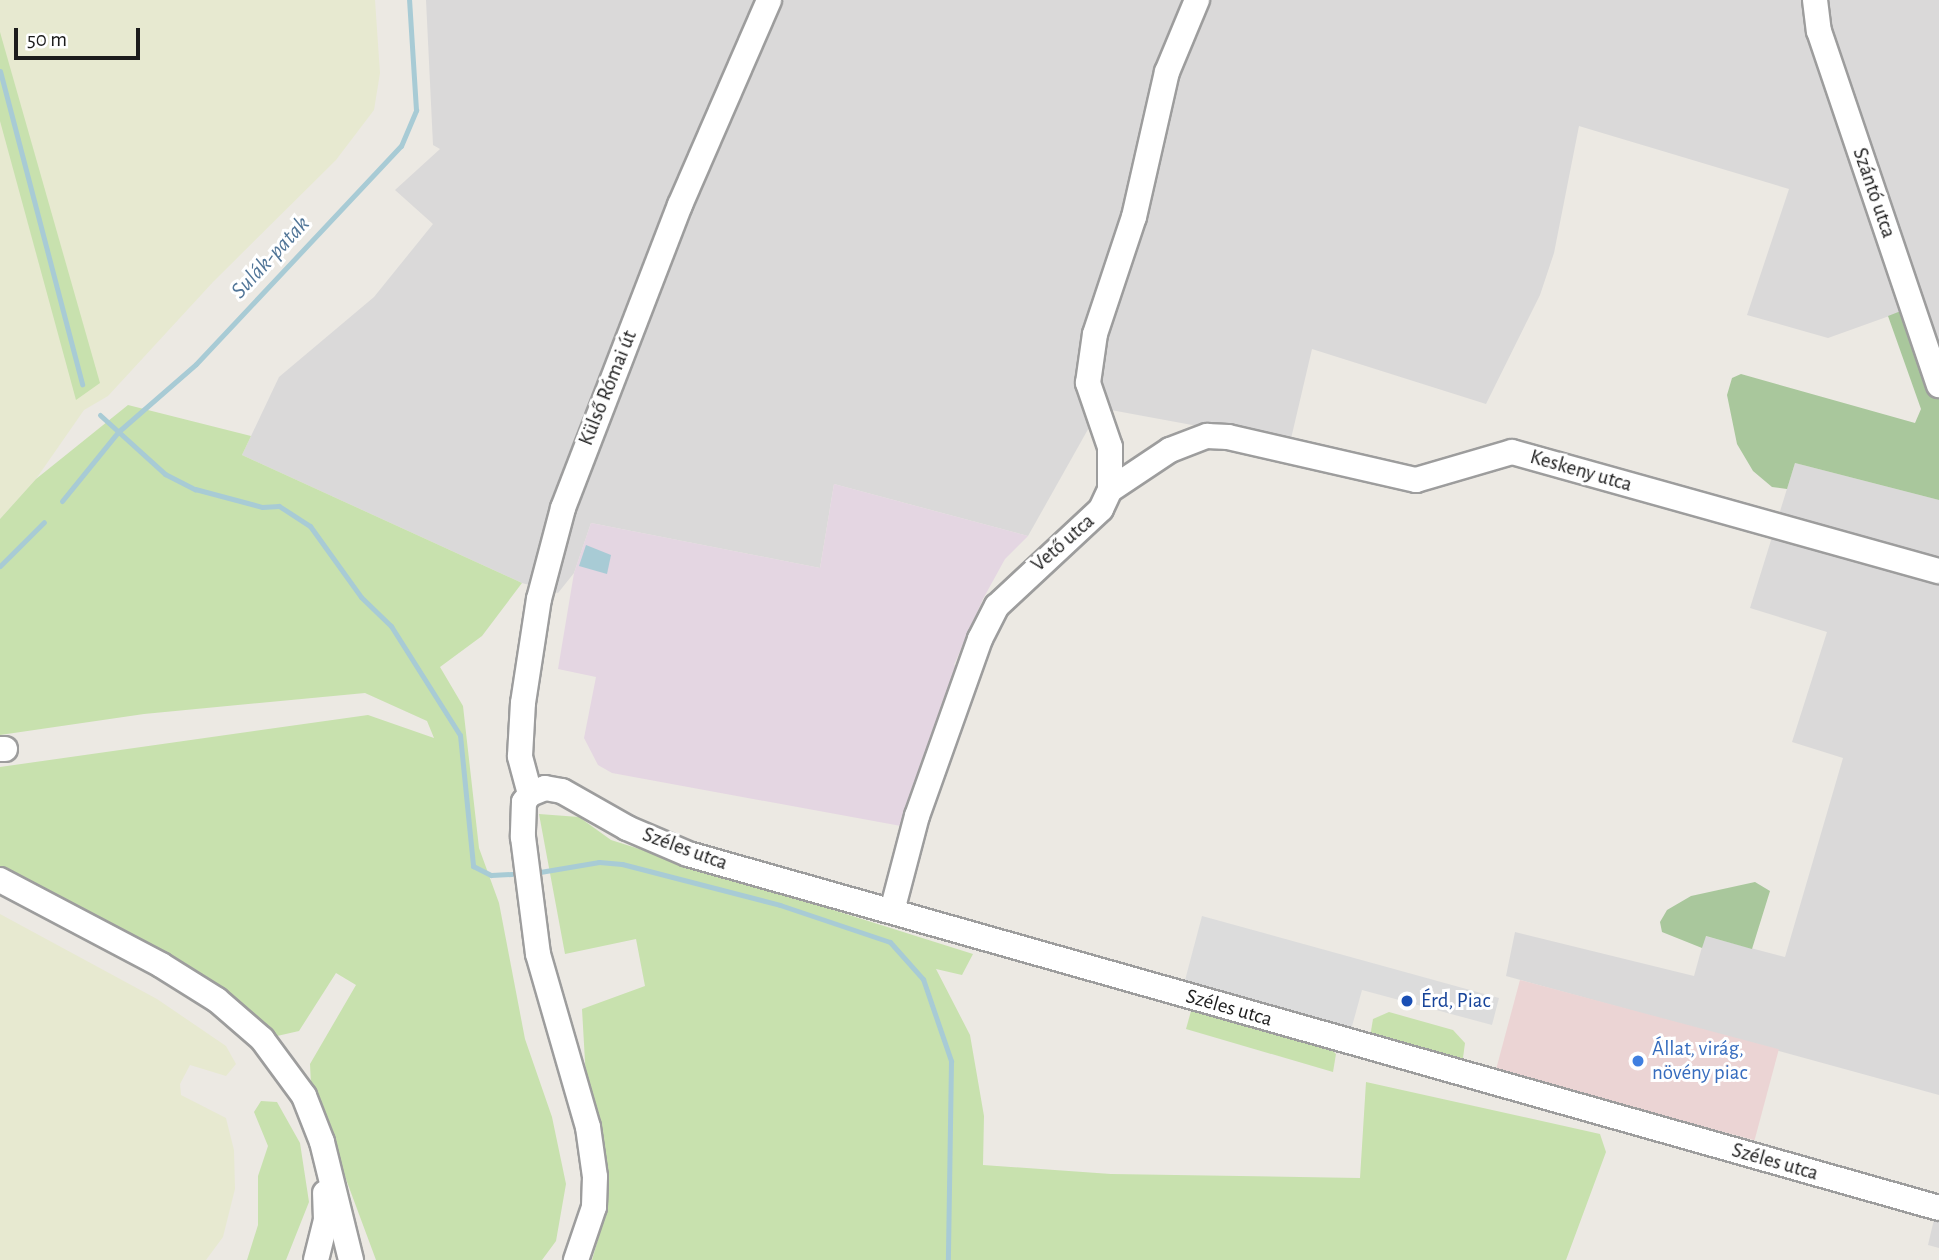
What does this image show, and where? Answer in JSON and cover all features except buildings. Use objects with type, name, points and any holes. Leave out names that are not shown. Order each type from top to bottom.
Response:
[{"type":"street","name":"Külső Római út","points":[[530,794],[520,756],[523,703],[538,599],[563,508],[680,205],[769,0]]},
{"type":"street","points":[[1110,490],[1110,447],[1088,383],[1095,334],[1134,217],[1167,72],[1198,0]]},
{"type":"street","name":"Szántó utca","points":[[1815,0],[1819,30],[1939,385]]},
{"type":"street","name":"Keskeny utca","points":[[1110,490],[1170,450],[1207,436],[1228,437],[1416,480],[1512,452],[1939,571]]},
{"type":"street","name":"Vető utca","points":[[892,911],[917,816],[980,639],[997,606],[1101,509],[1110,490]]},
{"type":"street","name":"Széles utca","points":[[530,794],[545,788],[562,791],[627,828],[688,854],[1939,1208]]},
{"type":"street","points":[[530,794],[524,802],[523,837],[538,954],[593,1151],[594,1206],[576,1260]]},
{"type":"street","points":[[0,880],[161,965],[218,1000],[262,1038],[304,1096],[323,1142],[327,1168],[351,1260]]},
{"type":"street","points":[[316,1260],[326,1220],[327,1168]]},
{"type":"shaded area","points":[[426,0],[1939,0],[1939,398],[1906,310],[1828,338],[1747,315],[1789,189],[1579,126],[1554,253],[1540,295],[1486,404],[1312,349],[1290,443],[1100,408],[1028,536],[834,484],[820,568],[591,523],[574,573],[558,593],[522,583],[242,455],[279,377],[374,297],[433,224],[395,190],[440,149],[433,145]]},
{"type":"shaded area","points":[[1795,463],[1939,500],[1939,1095],[1506,976],[1515,932],[1694,976],[1705,936],[1785,957],[1843,758],[1792,742],[1827,632],[1750,608]]},
{"type":"shaded area","points":[[834,484],[1028,536],[1005,559],[983,599],[954,665],[962,668],[901,826],[612,773],[598,765],[584,738],[596,677],[558,669],[574,573],[591,523],[820,568]]},
{"type":"shaded area","points":[[1202,916],[1499,998],[1492,1025],[1362,990],[1351,1030],[1184,984]]},
{"type":"shaded area","name":"Állat, virág, növény piac","points":[[1520,980],[1779,1049],[1755,1140],[1496,1071]]},
{"type":"shaded area","points":[[1939,1198],[1939,1248],[1928,1245]]},
{"type":"green space","points":[[0,0],[375,0],[380,73],[374,110],[336,160],[213,282],[108,396],[84,410],[36,479],[0,519]]},
{"type":"green space","points":[[0,32],[100,383],[76,400],[0,121]]},
{"type":"green space","points":[[1906,309],[1939,398],[1939,500],[1795,463],[1787,489],[1772,487],[1753,471],[1737,444],[1727,395],[1732,378],[1741,374],[1915,423],[1921,409],[1888,316]]},
{"type":"green space","points":[[128,405],[251,436],[242,455],[522,583],[482,636],[440,667],[463,706],[479,848],[499,903],[525,1039],[552,1117],[566,1184],[556,1241],[542,1260],[376,1260],[311,1085],[310,1064],[356,985],[336,973],[299,1031],[277,1036],[203,976],[0,868],[0,767],[368,715],[434,738],[427,721],[365,693],[144,714],[0,735],[0,519],[36,479]]},
{"type":"green space","points":[[539,814],[579,817],[611,840],[973,954],[962,975],[936,969],[970,1035],[984,1116],[983,1165],[1111,1174],[1360,1178],[1366,1082],[1600,1134],[1606,1152],[1566,1260],[592,1260],[607,1208],[604,1148],[586,1079],[582,1009],[645,986],[636,939],[565,954]]},
{"type":"green space","points":[[1755,882],[1770,891],[1752,949],[1706,936],[1702,948],[1662,932],[1660,922],[1667,910],[1691,896]]},
{"type":"green space","points":[[0,914],[157,999],[226,1046],[236,1064],[226,1076],[190,1065],[180,1084],[181,1095],[226,1118],[234,1150],[235,1189],[223,1237],[206,1260],[0,1260]]},
{"type":"green space","points":[[1191,1011],[1330,1048],[1336,1054],[1333,1072],[1186,1029]]},
{"type":"green space","points":[[1389,1012],[1453,1030],[1465,1043],[1463,1058],[1458,1061],[1370,1037],[1373,1019]]},
{"type":"green space","points":[[261,1101],[277,1102],[300,1143],[309,1202],[286,1260],[247,1260],[258,1225],[258,1176],[268,1146],[254,1112]]},
{"type":"water","points":[[586,545],[611,555],[607,574],[579,566]]},
{"type":"waterway","name":"Sulák-patak","points":[[62,501],[118,432],[196,364],[401,146],[416,110],[409,0]]},
{"type":"waterway","points":[[0,71],[82,384]]},
{"type":"waterway","points":[[100,415],[165,474],[195,489],[262,507],[279,506],[310,526],[361,597],[391,626],[460,735],[473,866],[491,875],[512,874]]},
{"type":"waterway","name":"Sulák-patak","points":[[0,566],[44,522]]},
{"type":"waterway","points":[[540,872],[599,862],[622,864],[780,905],[890,942],[923,979],[951,1061],[948,1260]]},
{"type":"place","name":"Érd, Piac","points":[[1407,1001]]},
{"type":"place","name":"Állat, virág, növény piac","points":[[1638,1061]]}]
